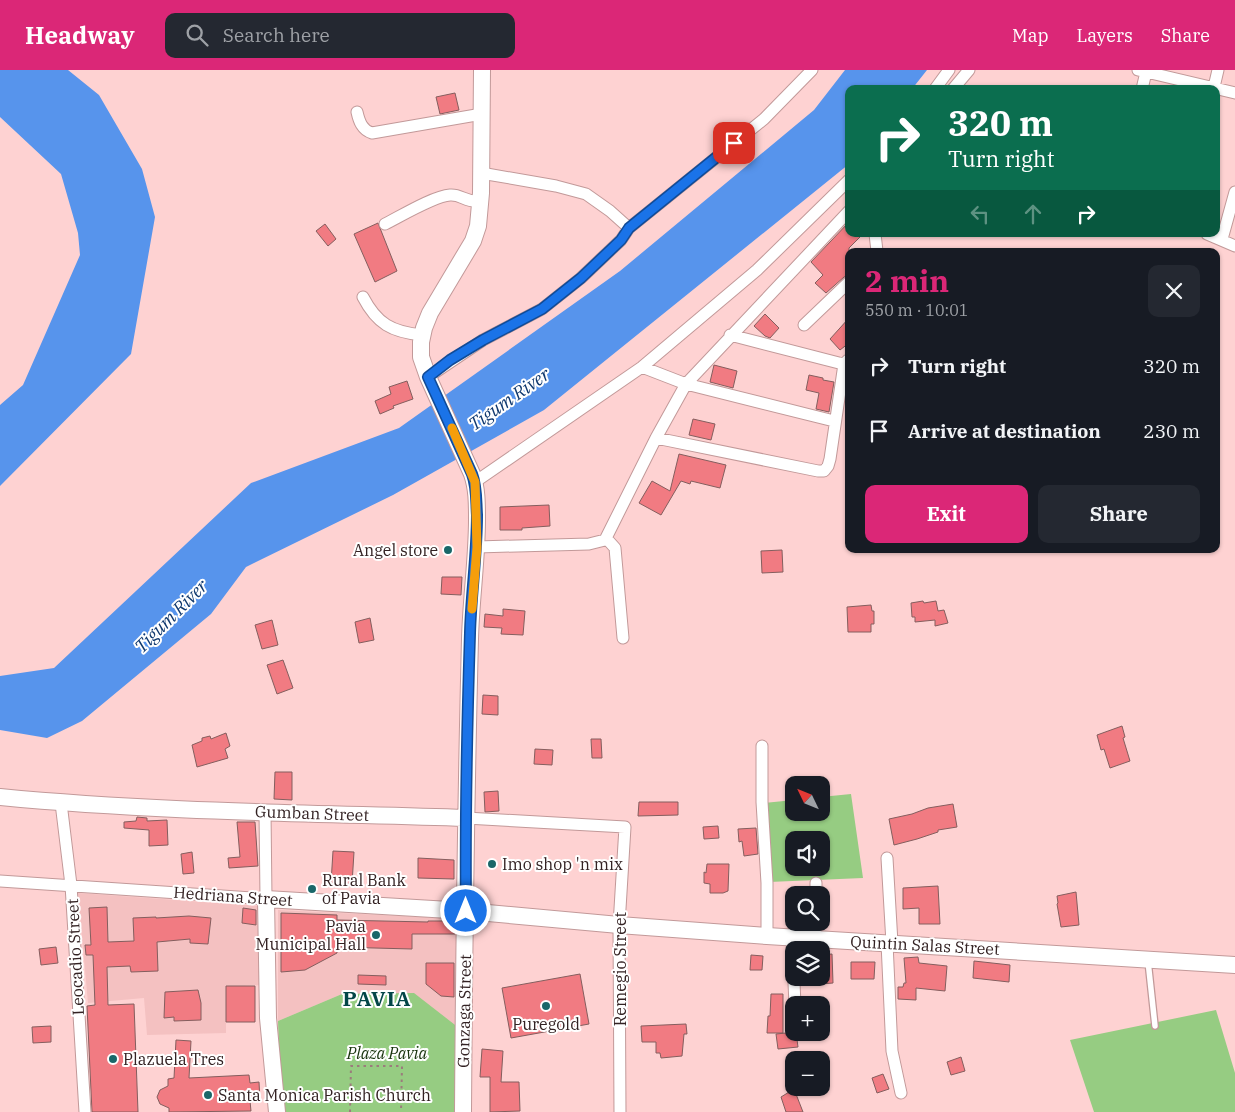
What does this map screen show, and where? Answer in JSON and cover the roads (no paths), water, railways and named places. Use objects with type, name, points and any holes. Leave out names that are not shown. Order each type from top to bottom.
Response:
[{"type":"main road","points":[[474,478],[430,382],[421,357],[422,335],[430,313],[472,241],[478,226],[481,201],[482,70]]},
{"type":"main road","name":"Gonzaga Street","points":[[463,1112],[470,631],[477,547],[474,478]]},
{"type":"main road","name":"Gumban Street","points":[[0,797],[61,803],[466,818]]},
{"type":"main road","points":[[266,899],[268,1018],[278,1112]]},
{"type":"main road","name":"Hedriana Street","points":[[266,899],[466,911]]},
{"type":"main road","name":"Quintin Salas Street","points":[[466,911],[792,938],[815,931],[889,943],[1235,964]]},
{"type":"street","points":[[430,382],[450,360],[542,309],[581,278],[621,240],[629,228],[764,119],[812,70]]},
{"type":"street","points":[[938,85],[949,70]]},
{"type":"street","points":[[956,85],[969,70]]},
{"type":"street","points":[[1214,85],[1218,70]]},
{"type":"street","points":[[1142,85],[1142,71],[1205,85]]},
{"type":"street","points":[[1220,89],[1235,93]]},
{"type":"street","points":[[357,112],[358,122],[367,132],[372,133],[482,114]]},
{"type":"street","points":[[481,173],[556,186],[586,194],[610,211],[629,228]]},
{"type":"street","points":[[474,478],[642,367],[758,270],[845,184]]},
{"type":"street","points":[[1222,239],[1235,192]]},
{"type":"street","points":[[385,224],[449,194],[471,202],[481,201]]},
{"type":"street","points":[[477,547],[589,544],[598,543],[606,538],[656,438],[686,384],[845,214]]},
{"type":"street","points":[[1216,237],[1235,246]]},
{"type":"street","points":[[804,325],[845,286]]},
{"type":"street","points":[[363,297],[375,316],[383,324],[399,331],[422,335]]},
{"type":"street","points":[[730,335],[845,362]]},
{"type":"street","points":[[642,367],[686,384],[834,421]]},
{"type":"street","points":[[656,438],[818,471],[824,470],[828,466],[834,421],[845,367]]},
{"type":"street","points":[[606,538],[615,548],[623,638]]},
{"type":"street","points":[[762,746],[767,936]]},
{"type":"street","name":"Leocadio Street","points":[[61,803],[71,885],[85,1112]]},
{"type":"street","points":[[265,812],[266,899]]},
{"type":"street","name":"Gumban Street","points":[[466,818],[625,827]]},
{"type":"street","name":"Remegio Street","points":[[620,1112],[618,925],[625,827]]},
{"type":"street","points":[[887,858],[892,1051],[901,1093]]},
{"type":"street","name":"Hedriana Street","points":[[0,881],[266,899]]},
{"type":"street","points":[[792,938],[795,996]]},
{"type":"lane","points":[[1148,958],[1155,1026]]},
{"type":"water","points":[[0,70],[68,70],[99,95],[142,169],[155,217],[131,354],[0,486],[0,405],[23,385],[80,255],[78,233],[61,174],[0,117]]},
{"type":"water","name":"Tigum River","points":[[845,70],[927,70],[915,85],[845,85],[845,167],[544,410],[393,495],[246,567],[211,614],[82,721],[47,738],[0,730],[0,676],[54,668],[251,483],[399,428],[620,271],[814,110]]},
{"type":"place","name":"Angel store","points":[[448,550]]},
{"type":"place","name":"Imo shop 'n mix","points":[[492,864]]},
{"type":"place","name":"Rural Bank of Pavia","points":[[312,889]]},
{"type":"place","name":"Pavia Municipal Hall","points":[[376,935]]},
{"type":"place","name":"Puregold","points":[[546,1006]]},
{"type":"place","name":"Plazuela Tres","points":[[113,1059]]},
{"type":"place","name":"Santa Monica Parish Church","points":[[208,1095]]},
{"type":"district","name":"PAVIA","points":[[377,998]]},
{"type":"park label","name":"Plaza Pavia","points":[[387,1053]]}]
